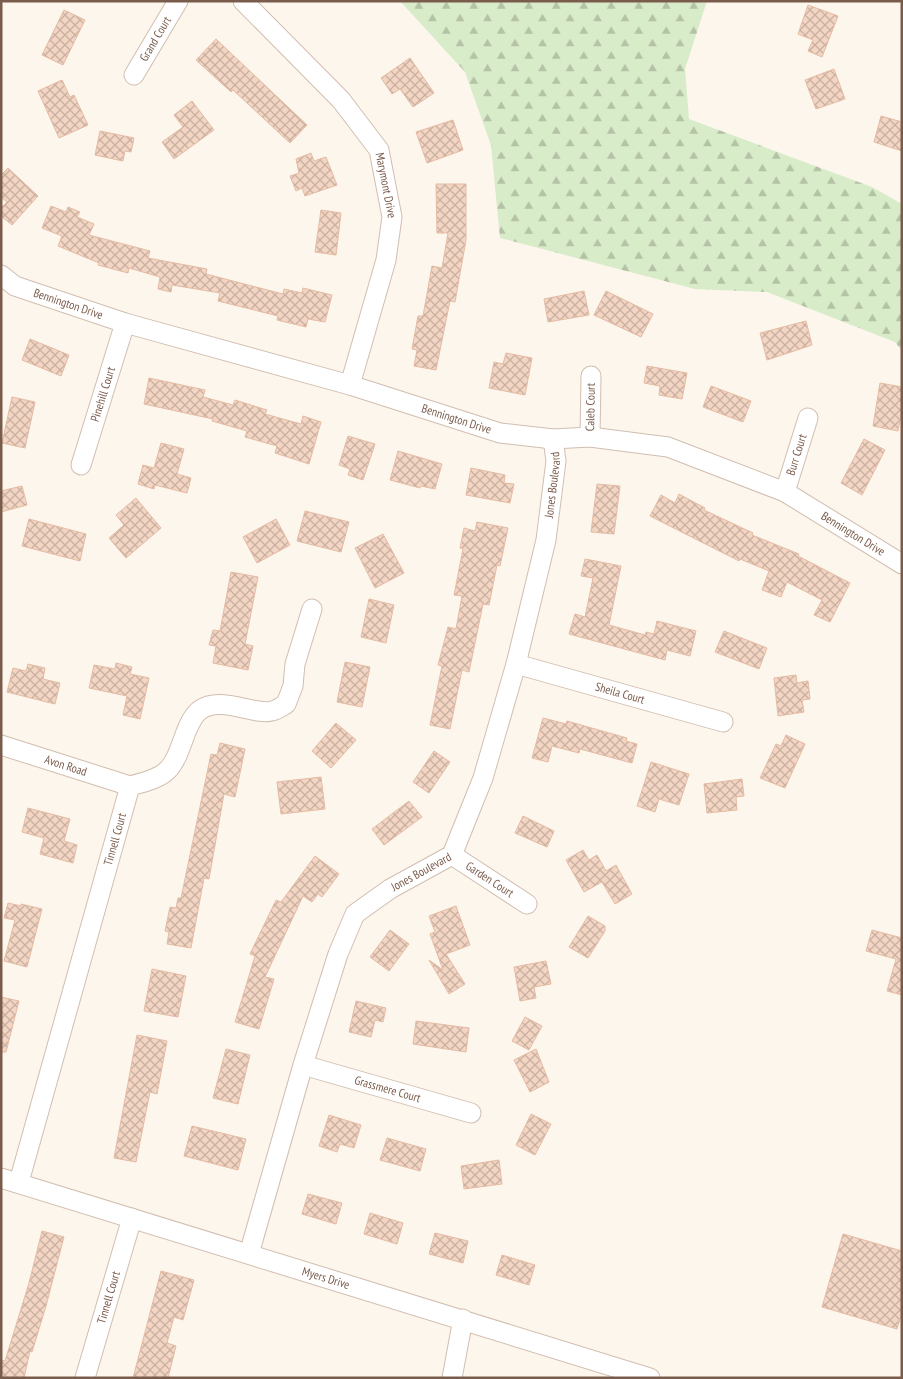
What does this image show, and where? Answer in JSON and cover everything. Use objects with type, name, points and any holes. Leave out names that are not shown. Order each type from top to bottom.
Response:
[{"type":"street","name":"Grand Court","points":[[134,74],[178,1]]},
{"type":"street","name":"Marymont Drive","points":[[243,1],[341,100],[379,150],[392,217],[386,260],[350,385]]},
{"type":"street","name":"Bennington Drive","points":[[1,276],[15,286],[125,323],[350,385],[500,433],[553,439],[590,437],[668,447],[785,492],[902,564]]},
{"type":"street","name":"Pinehill Court","points":[[81,465],[125,323]]},
{"type":"street","name":"Caleb Court","points":[[590,437],[591,376]]},
{"type":"street","name":"Burr Court","points":[[785,492],[808,418]]},
{"type":"street","name":"Jones Boulevard","points":[[249,1254],[303,1064],[338,954],[355,914],[390,889],[452,855],[483,778],[516,664],[546,540],[556,461],[553,439]]},
{"type":"street","points":[[130,786],[153,780],[170,770],[189,723],[200,710],[214,705],[230,705],[271,712],[286,704],[293,686],[295,664],[312,608]]},
{"type":"street","name":"Sheila Court","points":[[516,664],[723,722]]},
{"type":"street","name":"Avon Road","points":[[1,745],[130,786]]},
{"type":"street","name":"Tinnell Court","points":[[10,1180],[130,786]]},
{"type":"street","name":"Garden Court","points":[[452,855],[527,904]]},
{"type":"street","name":"Grassmere Court","points":[[303,1064],[471,1113]]},
{"type":"street","name":"Myers Drive","points":[[10,1180],[650,1378]]},
{"type":"street","name":"Tinnell Court","points":[[85,1378],[132,1218]]},
{"type":"street","points":[[452,1378],[463,1319]]},
{"type":"green space","points":[[400,1],[707,1],[685,69],[689,119],[872,187],[902,204],[902,351],[895,342],[767,292],[695,289],[500,238],[491,145],[465,72]]},
{"type":"building","points":[[808,5],[838,16],[822,57],[808,51],[813,40],[798,34]]},
{"type":"building","points":[[64,10],[85,20],[63,65],[42,55]]},
{"type":"building","points":[[216,39],[307,125],[290,143],[233,90],[231,92],[196,60]]},
{"type":"building","points":[[410,58],[434,93],[413,107],[400,89],[392,94],[381,78]]},
{"type":"building","points":[[834,69],[845,99],[816,109],[805,80]]},
{"type":"building","points":[[62,80],[70,97],[74,95],[88,125],[59,138],[38,91]]},
{"type":"building","points":[[192,101],[214,130],[174,159],[162,142],[183,127],[174,115]]},
{"type":"building","points":[[881,116],[902,122],[902,151],[874,142]]},
{"type":"building","points":[[453,120],[463,150],[427,163],[416,132]]},
{"type":"building","points":[[100,131],[134,138],[131,152],[125,151],[123,161],[95,155]]},
{"type":"building","points":[[311,153],[314,161],[326,157],[337,185],[305,196],[302,188],[296,191],[290,176],[299,173],[296,159]]},
{"type":"building","points":[[8,168],[38,196],[12,225],[1,216],[1,208],[7,202],[1,197],[1,175]]},
{"type":"building","points":[[436,184],[466,184],[466,240],[455,302],[450,301],[436,370],[414,366],[417,350],[412,349],[418,316],[423,316],[432,266],[442,268],[448,233],[437,233]]},
{"type":"building","points":[[51,206],[66,212],[68,207],[80,212],[77,217],[94,224],[89,235],[150,251],[148,258],[207,269],[206,274],[283,294],[284,289],[302,293],[303,288],[332,295],[325,322],[308,319],[306,327],[277,320],[278,316],[218,301],[220,293],[172,285],[171,292],[158,289],[160,277],[129,268],[128,273],[98,265],[99,263],[58,246],[62,236],[42,228]]},
{"type":"building","points":[[321,210],[341,213],[336,255],[315,252]]},
{"type":"building","points":[[584,291],[589,315],[548,322],[544,299]]},
{"type":"building","points":[[606,291],[653,314],[641,337],[594,315]]},
{"type":"building","points":[[806,321],[812,345],[767,360],[760,333]]},
{"type":"building","points":[[30,339],[69,355],[61,376],[22,360]]},
{"type":"building","points":[[506,353],[532,358],[525,395],[489,388],[494,362],[503,364]]},
{"type":"building","points":[[647,366],[687,373],[682,399],[659,395],[660,386],[644,383]]},
{"type":"building","points":[[149,378],[205,390],[203,397],[233,405],[235,400],[267,410],[265,414],[301,424],[303,416],[321,422],[309,464],[275,453],[277,446],[245,437],[247,431],[212,421],[213,419],[144,404]]},
{"type":"building","points":[[880,383],[902,387],[902,409],[898,431],[873,426]]},
{"type":"building","points":[[711,386],[751,401],[743,422],[703,407]]},
{"type":"building","points":[[12,397],[35,402],[25,448],[2,443]]},
{"type":"building","points":[[348,436],[375,444],[363,480],[348,475],[350,469],[339,465]]},
{"type":"building","points":[[864,439],[885,450],[862,495],[841,483]]},
{"type":"building","points":[[161,443],[184,449],[177,474],[191,478],[187,493],[155,485],[154,489],[138,484],[143,465],[154,468]]},
{"type":"building","points":[[398,451],[442,464],[435,489],[421,486],[420,488],[390,480]]},
{"type":"building","points":[[471,468],[505,475],[504,483],[514,484],[510,503],[466,495]]},
{"type":"building","points":[[597,484],[620,486],[614,534],[591,532]]},
{"type":"building","points":[[22,486],[27,505],[1,512],[1,491]]},
{"type":"building","points":[[679,494],[705,508],[704,510],[753,533],[752,535],[799,554],[798,556],[850,583],[830,622],[814,615],[822,600],[787,582],[781,597],[762,590],[769,571],[740,559],[739,561],[650,516],[661,495],[675,503]]},
{"type":"building","points":[[136,498],[161,528],[126,558],[109,538],[124,525],[116,515]]},
{"type":"building","points":[[305,511],[349,522],[341,552],[297,541]]},
{"type":"building","points":[[29,519],[86,534],[80,561],[22,546]]},
{"type":"building","points":[[276,519],[290,545],[257,563],[243,537]]},
{"type":"building","points":[[477,522],[508,528],[500,566],[497,565],[489,605],[483,604],[469,672],[462,670],[450,729],[430,725],[442,666],[438,665],[448,627],[456,629],[462,596],[454,595],[463,549],[460,548],[464,528],[475,531]]},
{"type":"building","points":[[383,534],[404,573],[375,588],[355,548]]},
{"type":"building","points":[[585,559],[621,566],[609,625],[645,635],[646,632],[654,634],[657,621],[696,631],[690,656],[667,650],[665,660],[569,634],[575,614],[585,617],[593,578],[581,576]]},
{"type":"building","points":[[231,572],[258,577],[245,644],[253,646],[248,670],[213,663],[216,646],[209,645],[213,630],[220,631]]},
{"type":"building","points":[[369,599],[394,605],[386,643],[361,637]]},
{"type":"building","points":[[724,631],[767,648],[759,669],[715,652]]},
{"type":"building","points":[[345,662],[370,667],[362,707],[337,702]]},
{"type":"building","points":[[116,663],[132,667],[130,674],[149,678],[140,719],[123,715],[127,696],[89,688],[94,665],[115,669]]},
{"type":"building","points":[[28,664],[45,668],[43,679],[60,683],[55,704],[7,692],[13,668],[26,671]]},
{"type":"building","points":[[796,675],[797,683],[808,681],[810,699],[802,700],[804,712],[778,716],[774,678]]},
{"type":"building","points":[[543,718],[566,724],[567,721],[627,738],[626,741],[637,744],[632,763],[580,749],[579,753],[552,746],[548,762],[532,758]]},
{"type":"building","points":[[336,723],[356,740],[331,768],[312,751]]},
{"type":"building","points":[[786,735],[805,744],[785,788],[760,778],[776,744],[781,746]]},
{"type":"building","points":[[220,743],[245,749],[235,797],[224,794],[209,879],[204,878],[191,948],[167,944],[169,932],[165,931],[170,907],[176,908],[178,898],[181,898],[211,754],[217,755]]},
{"type":"building","points":[[434,751],[450,762],[429,793],[413,782]]},
{"type":"building","points":[[651,762],[689,774],[679,805],[659,799],[655,812],[637,806]]},
{"type":"building","points":[[321,777],[325,809],[281,814],[277,782]]},
{"type":"building","points":[[742,779],[744,796],[736,797],[737,810],[707,813],[704,784]]},
{"type":"building","points":[[409,801],[422,817],[384,845],[372,829]]},
{"type":"building","points":[[28,808],[70,819],[64,841],[77,845],[73,863],[40,854],[44,838],[22,832]]},
{"type":"building","points":[[523,816],[554,831],[547,847],[515,833]]},
{"type":"building","points":[[583,850],[589,860],[597,855],[606,871],[616,865],[632,894],[615,904],[602,882],[584,892],[566,860]]},
{"type":"building","points":[[315,856],[339,874],[322,897],[318,894],[312,902],[303,896],[265,977],[274,979],[259,1029],[235,1022],[255,956],[250,954],[276,900],[281,902]]},
{"type":"building","points":[[8,903],[42,909],[27,967],[4,961],[15,920],[4,918]]},
{"type":"building","points":[[456,906],[470,945],[446,954],[465,984],[449,994],[429,960],[443,970],[430,934],[435,932],[429,916]]},
{"type":"building","points":[[588,916],[605,926],[605,931],[588,958],[569,947]]},
{"type":"building","points":[[390,930],[409,944],[389,971],[370,957]]},
{"type":"building","points":[[872,930],[902,938],[902,995],[887,991],[896,959],[866,951]]},
{"type":"building","points":[[546,961],[551,984],[534,987],[536,998],[520,1001],[514,967]]},
{"type":"building","points":[[152,969],[186,976],[178,1017],[144,1011]]},
{"type":"building","points":[[1,997],[19,1001],[6,1052],[1,1052]]},
{"type":"building","points":[[356,1001],[386,1008],[383,1022],[375,1020],[371,1037],[349,1032]]},
{"type":"building","points":[[525,1017],[542,1026],[529,1050],[512,1041]]},
{"type":"building","points":[[416,1021],[469,1028],[466,1052],[413,1044]]},
{"type":"building","points":[[137,1035],[167,1041],[157,1094],[150,1092],[136,1162],[114,1158]]},
{"type":"building","points":[[226,1049],[250,1055],[238,1104],[213,1098]]},
{"type":"building","points":[[536,1049],[549,1082],[530,1092],[514,1060]]},
{"type":"building","points":[[531,1114],[551,1124],[535,1155],[516,1145]]},
{"type":"building","points":[[329,1115],[361,1125],[354,1148],[340,1144],[337,1152],[319,1146]]},
{"type":"building","points":[[192,1126],[246,1139],[238,1170],[184,1156]]},
{"type":"building","points":[[387,1138],[426,1149],[420,1171],[380,1160]]},
{"type":"building","points":[[499,1160],[502,1184],[464,1189],[461,1166]]},
{"type":"building","points":[[308,1194],[342,1203],[336,1224],[302,1214]]},
{"type":"building","points":[[370,1213],[403,1223],[397,1244],[364,1234]]},
{"type":"building","points":[[42,1231],[64,1237],[46,1306],[32,1352],[30,1351],[24,1378],[1,1378],[1,1360],[5,1361],[29,1283]]},
{"type":"building","points":[[435,1233],[468,1241],[463,1263],[429,1254]]},
{"type":"building","points":[[843,1234],[902,1251],[902,1312],[897,1329],[822,1307]]},
{"type":"building","points":[[502,1255],[535,1265],[529,1285],[496,1275]]},
{"type":"building","points":[[161,1271],[194,1280],[183,1320],[174,1317],[167,1343],[176,1346],[168,1378],[133,1378]]}]
